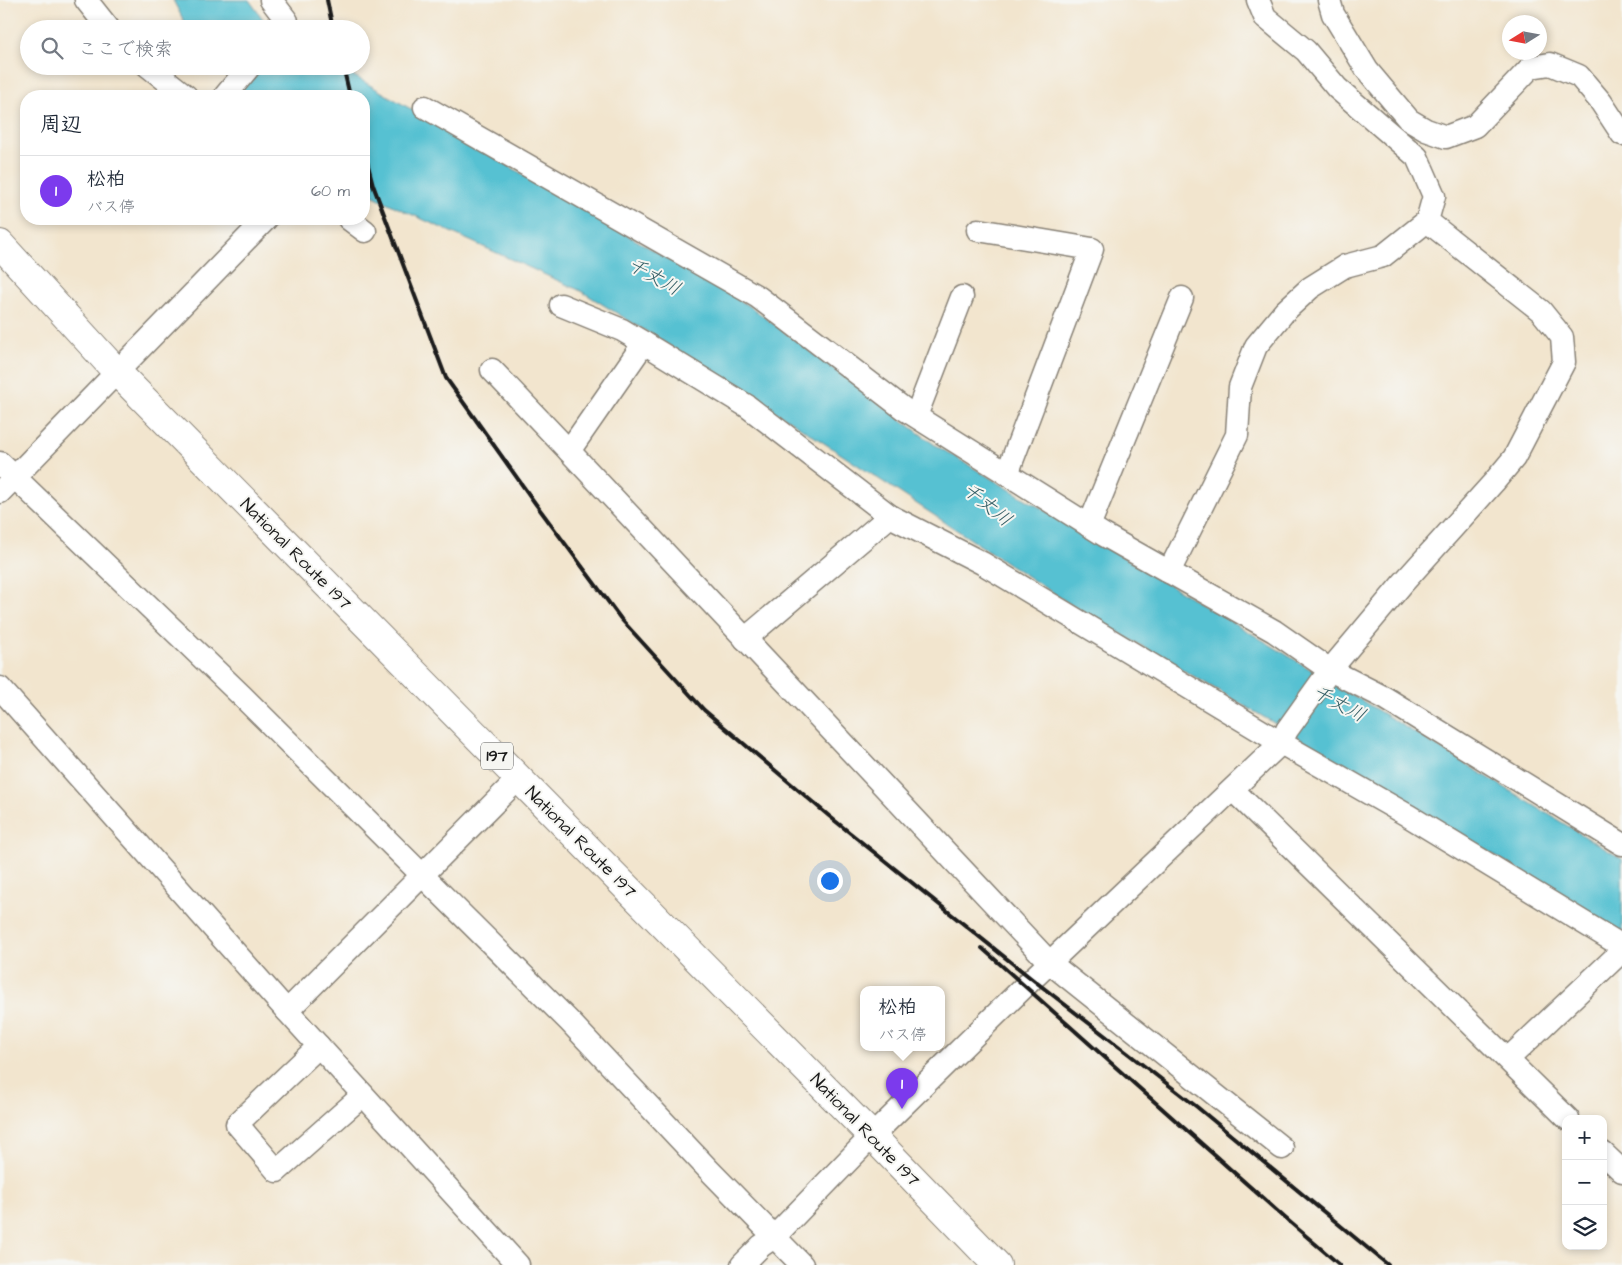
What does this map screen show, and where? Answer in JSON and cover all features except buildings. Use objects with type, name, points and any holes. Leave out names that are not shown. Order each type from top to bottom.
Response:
[{"type":"highway","name":"National Route 197","points":[[2,249],[117,372],[872,1136],[997,1265]]},
{"type":"street","points":[[86,0],[101,20]]},
{"type":"street","points":[[271,0],[281,20]]},
{"type":"street","points":[[1169,572],[1237,435],[1240,387],[1256,346],[1285,312],[1310,288],[1345,266],[1384,256],[1427,221],[1434,196],[1417,157],[1337,88],[1306,51],[1265,17],[1258,0]]},
{"type":"street","points":[[1328,0],[1333,14],[1367,70],[1409,120],[1426,130],[1446,137],[1475,126],[1531,67],[1550,64],[1579,76],[1601,102],[1622,134]]},
{"type":"street","points":[[159,75],[178,90]]},
{"type":"street","points":[[230,90],[242,75]]},
{"type":"street","points":[[425,107],[758,297],[904,409],[1089,526],[1274,631],[1330,670],[1386,698],[1622,844]]},
{"type":"street","points":[[742,1265],[761,1246],[774,1237],[872,1136],[1050,963],[1233,790],[1284,737],[1330,670],[1514,458],[1564,362],[1562,337],[1541,311],[1427,221]]},
{"type":"street","points":[[260,225],[117,372],[5,478],[242,696],[570,1022],[802,1265]]},
{"type":"street","points":[[978,230],[1092,249],[1007,474]]},
{"type":"street","points":[[916,416],[962,297]]},
{"type":"street","points":[[1089,526],[1182,298]]},
{"type":"street","points":[[561,305],[622,330],[644,342],[747,406],[890,516],[982,563],[1284,737],[1407,815],[1622,946]]},
{"type":"street","points":[[569,450],[644,342]]},
{"type":"street","points":[[492,370],[1050,963],[1282,1148]]},
{"type":"street","points":[[745,638],[890,516]]},
{"type":"street","points":[[0,688],[286,1011],[518,1265]]},
{"type":"street","points":[[286,1011],[518,778]]},
{"type":"street","points":[[1233,790],[1564,1115]]},
{"type":"street","points":[[1508,1059],[1622,951]]},
{"type":"street","points":[[319,1046],[238,1124],[277,1171],[364,1095]]},
{"type":"street","points":[[1607,1157],[1622,1171]]},
{"type":"water","points":[[173,0],[249,0],[264,20],[183,20]]},
{"type":"water","name":"千丈川","points":[[227,75],[352,75],[751,307],[935,445],[1269,644],[1622,859],[1622,932],[1279,726],[1068,603],[792,422],[581,291],[370,194],[370,90],[240,90]]},
{"type":"railway","points":[[327,0],[331,20]]},
{"type":"railway","points":[[345,75],[349,90]]},
{"type":"railway","points":[[370,173],[446,378],[621,619],[704,710],[829,816],[1032,979],[1197,1107],[1388,1265]]},
{"type":"railway","points":[[982,948],[1340,1265]]},
{"type":"place","name":"松柏","points":[[902,1109]]}]
